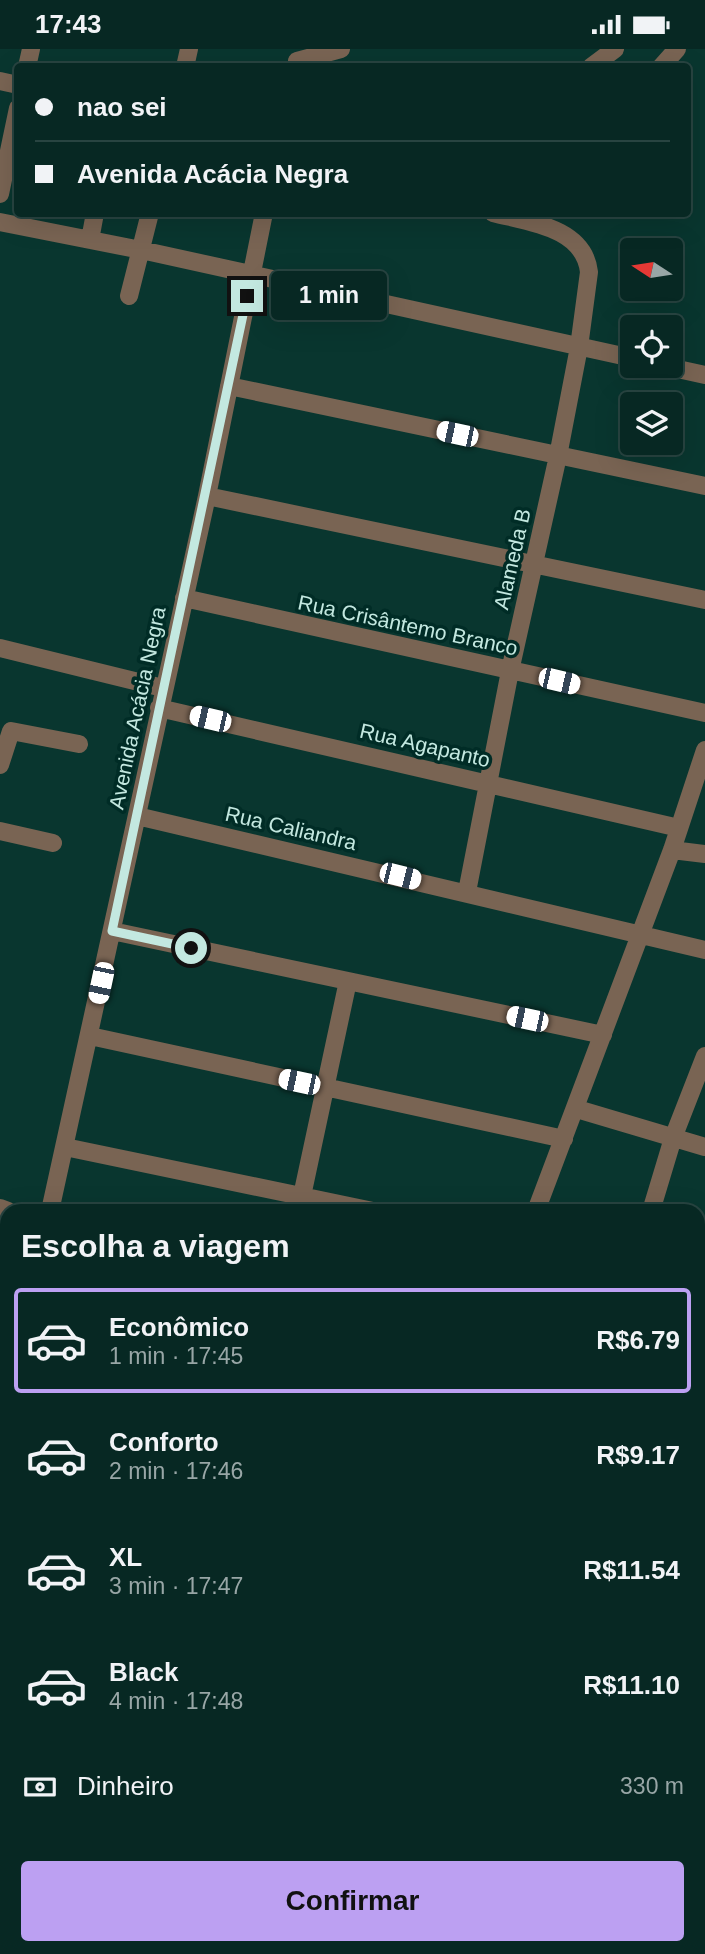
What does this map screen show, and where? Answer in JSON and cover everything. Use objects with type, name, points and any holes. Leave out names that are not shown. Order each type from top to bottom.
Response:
[{"type":"street","points":[[298,59],[341,49]]},
{"type":"street","points":[[596,63],[615,49]]},
{"type":"street","points":[[665,63],[677,49]]},
{"type":"street","points":[[0,194],[14,127]]},
{"type":"street","points":[[90,240],[94,217]]},
{"type":"street","points":[[129,296],[149,217]]},
{"type":"street","name":"Avenida Acácia Negra","points":[[52,1204],[207,496],[263,217]]},
{"type":"street","name":"Alameda B","points":[[467,892],[510,671],[558,456],[579,347],[589,272],[585,255],[571,239],[542,226],[508,217]]},
{"type":"street","points":[[0,222],[141,250],[620,356]]},
{"type":"street","points":[[683,370],[705,375]]},
{"type":"street","points":[[229,386],[705,486]]},
{"type":"street","points":[[207,496],[705,600]]},
{"type":"street","name":"Rua Crisântemo Branco","points":[[184,599],[705,713]]},
{"type":"street","points":[[0,648],[163,688]]},
{"type":"street","name":"Rua Agapanto","points":[[159,708],[679,828]]},
{"type":"street","points":[[0,765],[11,731],[79,744]]},
{"type":"street","points":[[539,1204],[577,1109],[672,850],[705,750]]},
{"type":"street","name":"Rua Caliandra","points":[[138,816],[705,950]]},
{"type":"street","points":[[0,831],[53,843]]},
{"type":"street","points":[[672,850],[705,854]]},
{"type":"street","points":[[112,931],[603,1034]]},
{"type":"street","points":[[302,1196],[348,981]]},
{"type":"street","points":[[90,1036],[564,1139]]},
{"type":"street","points":[[653,1204],[673,1137],[705,1056]]},
{"type":"street","points":[[577,1109],[705,1147]]},
{"type":"street","points":[[65,1147],[340,1204]]},
{"type":"route","points":[[191,948],[112,931],[207,496],[247,296]]}]
